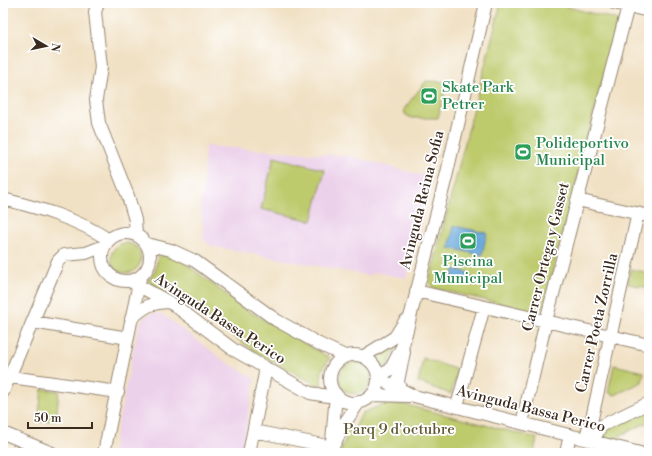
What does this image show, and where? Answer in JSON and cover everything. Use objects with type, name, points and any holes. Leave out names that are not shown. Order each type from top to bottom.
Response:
[{"type":"street","points":[[98,3],[96,12],[101,67],[96,100],[99,123],[128,196],[135,220],[136,234]]},
{"type":"street","name":"Avinguda Reina Sofia","points":[[378,377],[390,370],[403,345],[410,312],[446,177],[486,3]]},
{"type":"street","points":[[614,3],[649,11]]},
{"type":"street","name":"Carrer Ortega y Gasset","points":[[522,423],[546,321],[628,6]]},
{"type":"street","points":[[3,199],[31,206],[67,219],[100,234],[107,243]]},
{"type":"street","points":[[577,200],[643,215]]},
{"type":"street","name":"Carrer Poeta Zorrilla","points":[[589,440],[596,422],[610,337],[643,215]]},
{"type":"street","points":[[3,392],[6,377],[33,322],[58,261],[64,255],[86,253],[107,243],[117,234],[126,232],[136,234],[147,244],[150,253],[150,262],[146,271],[136,281],[128,338],[118,392],[104,453]]},
{"type":"street","points":[[107,243],[102,255],[103,264],[107,271],[113,277],[121,281],[136,281]]},
{"type":"street","name":"Avinguda Bassa Perico","points":[[147,244],[171,250],[195,261],[276,320],[321,345],[345,356]]},
{"type":"street","name":"Avinguda Bassa Perico","points":[[136,281],[168,302],[234,350],[314,395],[328,410],[334,423]]},
{"type":"street","points":[[416,291],[649,345]]},
{"type":"street","points":[[131,319],[144,306],[154,303],[168,302]]},
{"type":"street","points":[[457,406],[484,307]]},
{"type":"street","name":"Avinguda Reina Sofia","points":[[364,356],[395,337],[410,312]]},
{"type":"street","points":[[33,322],[128,338]]},
{"type":"street","name":"Avinguda Reina Sofia","points":[[400,390],[398,381],[404,351],[403,345]]},
{"type":"street","points":[[354,354],[364,356],[374,364],[378,377],[377,387],[372,395],[359,402],[344,424],[332,450],[335,394],[332,387],[331,372],[339,360],[345,356],[354,354]]},
{"type":"street","points":[[250,453],[266,368]]},
{"type":"street","points":[[6,377],[118,392]]},
{"type":"street","name":"Avinguda Bassa Perico","points":[[378,377],[400,390],[414,396],[635,452]]},
{"type":"street","points":[[314,395],[328,396],[335,394],[348,402],[359,402]]},
{"type":"street","name":"Avinguda Bassa Perico","points":[[372,395],[414,396]]},
{"type":"street","points":[[596,422],[649,403]]},
{"type":"street","points":[[254,430],[332,450]]},
{"type":"street","points":[[3,433],[52,453]]},
{"type":"street","points":[[566,453],[570,435]]},
{"type":"shaded area","points":[[205,146],[349,156],[432,178],[406,278],[373,272],[371,276],[211,246],[203,239],[203,225],[200,206],[203,189]]},
{"type":"shaded area","points":[[153,313],[162,314],[222,359],[255,379],[241,453],[112,453],[138,328],[144,317]]},
{"type":"green space","name":"Polideportivo Municipal","points":[[501,3],[552,3],[618,20],[543,309],[538,307],[537,312],[433,288],[429,282]]},
{"type":"green space","name":"Skate Park Petrer","points":[[426,81],[447,82],[438,118],[411,118],[405,114],[404,109]]},
{"type":"green space","points":[[274,157],[325,170],[312,221],[261,209]]},
{"type":"green space","points":[[126,243],[132,244],[140,252],[140,264],[132,272],[126,273],[120,272],[112,264],[111,258],[112,252],[120,244]]},
{"type":"green space","points":[[160,254],[178,258],[245,309],[330,358],[322,370],[321,387],[259,354],[176,297],[176,294],[168,289],[166,292],[150,284],[148,281],[155,271],[158,256]]},
{"type":"green space","points":[[631,269],[649,273],[649,288],[628,284]]},
{"type":"green space","points":[[399,340],[387,368],[384,367],[377,356],[386,351]]},
{"type":"green space","points":[[423,358],[458,370],[451,394],[418,382]]},
{"type":"green space","points":[[352,362],[358,362],[368,369],[371,378],[370,384],[364,391],[358,394],[352,394],[342,387],[339,381],[339,375],[346,365]]},
{"type":"green space","points":[[614,365],[644,372],[642,382],[615,395],[608,392]]},
{"type":"green space","points":[[42,389],[59,391],[56,420],[38,422]]},
{"type":"green space","name":"Parq 9 d'octubre","points":[[384,404],[402,404],[537,438],[534,453],[340,453],[350,428],[355,428],[362,413]]},
{"type":"green space","points":[[649,408],[649,426],[646,423],[619,436],[618,441],[603,438],[606,427]]},
{"type":"water","name":"Piscina Municipal","points":[[454,226],[487,233],[482,255],[449,248]]},
{"type":"water","points":[[454,269],[470,273],[468,283],[452,280]]},
{"type":"place","name":"Skate Park Petrer","points":[[429,96]]},
{"type":"place","name":"Polideportivo Municipal","points":[[523,152]]},
{"type":"place","name":"Piscina Municipal","points":[[468,241]]}]
